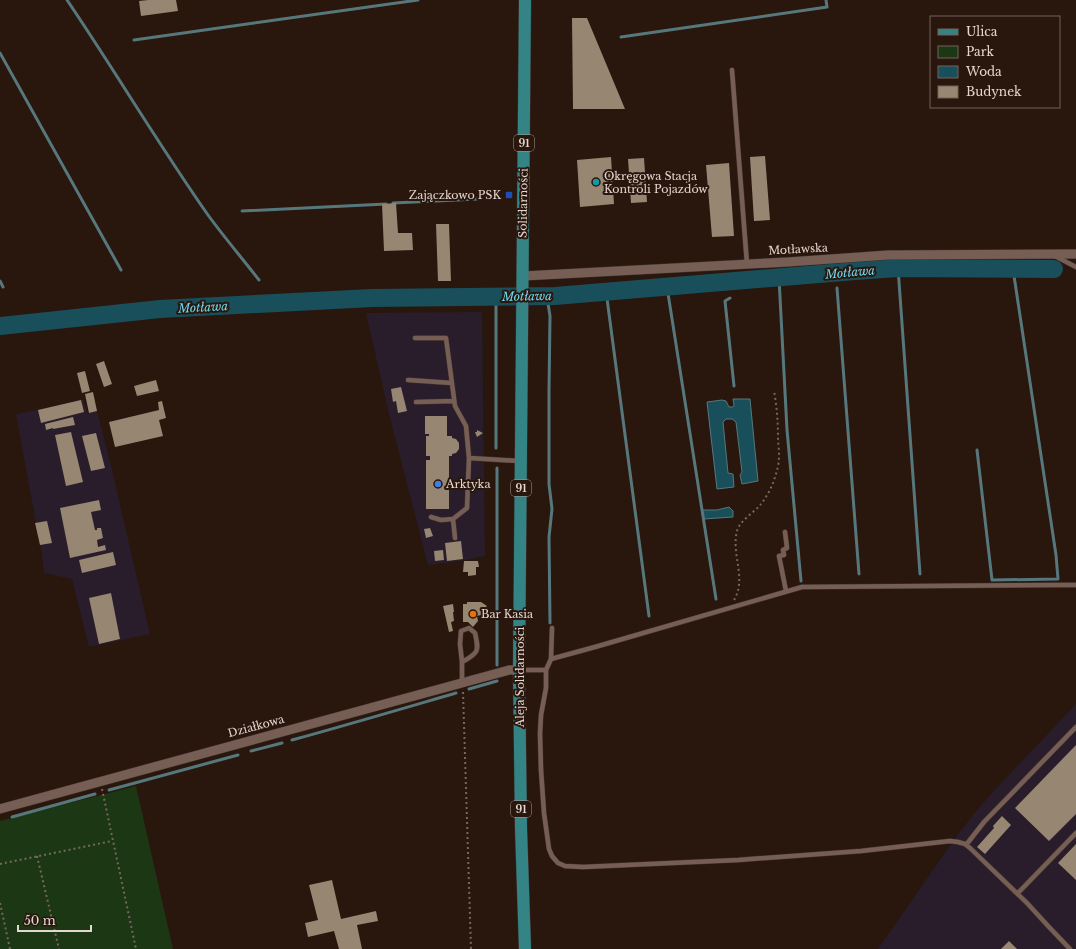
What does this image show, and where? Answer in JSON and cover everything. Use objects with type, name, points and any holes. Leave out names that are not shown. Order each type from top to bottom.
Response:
[{"type":"main road","name":"Solidarności","points":[[523,281],[525,0]]},
{"type":"main road","name":"Aleja Solidarności","points":[[523,281],[519,670],[521,828],[525,949]]},
{"type":"street","name":"Motławska","points":[[523,281],[747,264],[888,256],[1076,254]]},
{"type":"street","name":"Działkowa","points":[[0,809],[462,682],[509,670],[519,670]]},
{"type":"lane","points":[[732,70],[747,264]]},
{"type":"lane","points":[[1051,254],[1076,267]]},
{"type":"lane","points":[[415,338],[446,338],[454,401],[455,406],[466,426],[469,458],[467,508],[453,520],[441,520],[431,517]]},
{"type":"lane","points":[[408,380],[452,382]]},
{"type":"lane","points":[[416,402],[454,401]]},
{"type":"lane","points":[[469,458],[521,461]]},
{"type":"lane","points":[[453,520],[455,538]]},
{"type":"lane","points":[[784,532],[787,548],[783,550],[784,555],[779,556],[786,591]]},
{"type":"lane","points":[[551,658],[595,647],[802,587],[1076,585]]},
{"type":"lane","points":[[462,662],[472,657],[476,653],[478,646],[475,633],[469,628],[461,631],[460,644],[462,682]]},
{"type":"lane","points":[[552,628],[551,658],[546,670],[546,688],[541,715],[540,734],[541,770],[548,849],[558,863],[565,866],[583,867],[738,860],[861,851],[950,841],[958,842],[966,845],[989,864],[1070,949]]},
{"type":"lane","points":[[519,670],[546,670]]},
{"type":"lane","points":[[966,845],[984,822],[1076,727]]},
{"type":"lane","points":[[1018,893],[1076,833]]},
{"type":"path","points":[[727,609],[738,594],[740,581],[736,552],[738,529],[746,518],[761,504],[772,485],[777,470],[779,453],[774,391]]},
{"type":"path","points":[[462,682],[471,949]]},
{"type":"path","points":[[103,795],[136,949]]},
{"type":"path","points":[[0,864],[113,841]]},
{"type":"path","points":[[37,856],[59,949]]},
{"type":"path","points":[[0,903],[10,949]]},
{"type":"shaded area","points":[[482,312],[485,556],[428,565],[389,414],[366,313]]},
{"type":"shaded area","points":[[83,399],[87,413],[97,411],[150,634],[89,647],[72,579],[44,573],[41,547],[16,414]]},
{"type":"shaded area","points":[[1076,704],[1076,949],[878,949],[973,815]]},
{"type":"green space","points":[[136,786],[173,949],[0,949],[0,821]]},
{"type":"water","points":[[733,399],[750,399],[758,481],[742,484],[736,422],[732,419],[726,419],[723,422],[728,473],[733,474],[734,487],[717,489],[707,402],[722,400],[726,401],[729,407],[733,407]]},
{"type":"water","points":[[729,507],[733,511],[733,517],[704,519],[702,510],[717,510]]},
{"type":"building","points":[[176,0],[178,11],[141,16],[139,1]]},
{"type":"building","points":[[572,18],[587,18],[625,109],[573,109]]},
{"type":"building","points":[[765,156],[770,220],[754,221],[750,157]]},
{"type":"building","name":"Okręgowa Stacja Kontroli Pojazdów","points":[[611,157],[614,204],[580,207],[577,160]]},
{"type":"building","points":[[644,158],[647,202],[631,203],[628,159]]},
{"type":"building","points":[[729,163],[734,236],[712,237],[706,165]]},
{"type":"building","points":[[396,203],[398,233],[412,233],[413,250],[384,251],[382,204]]},
{"type":"building","points":[[436,224],[449,224],[451,281],[438,281]]},
{"type":"building","points":[[104,361],[112,384],[104,387],[96,364]]},
{"type":"building","points":[[85,371],[90,391],[82,393],[77,373]]},
{"type":"building","points":[[156,380],[159,391],[137,396],[134,386]]},
{"type":"building","points":[[401,387],[407,411],[398,413],[396,401],[393,402],[391,389]]},
{"type":"building","points":[[93,392],[97,411],[89,413],[85,394]]},
{"type":"building","points":[[81,400],[84,412],[41,423],[38,410]]},
{"type":"building","points":[[162,401],[166,418],[159,420],[163,436],[115,447],[109,422],[159,410],[158,402]]},
{"type":"building","points":[[425,416],[447,416],[447,436],[452,436],[452,438],[456,439],[459,443],[459,449],[456,453],[449,456],[449,509],[426,509],[426,460],[430,460],[430,456],[426,456],[426,436],[429,436],[429,434],[425,434]]},
{"type":"building","points":[[73,417],[75,425],[46,430],[45,424]]},
{"type":"building","points":[[477,430],[483,433],[477,437],[475,432],[477,432]]},
{"type":"building","points":[[71,432],[83,482],[66,486],[55,435]]},
{"type":"building","points":[[96,433],[105,468],[91,471],[82,436]]},
{"type":"building","points":[[99,500],[101,510],[91,512],[95,530],[97,530],[97,528],[101,528],[103,538],[97,540],[98,547],[105,545],[106,550],[70,558],[60,508]]},
{"type":"building","points":[[47,521],[52,543],[40,545],[35,523]]},
{"type":"building","points":[[430,528],[433,536],[426,538],[424,529]]},
{"type":"building","points":[[461,541],[463,559],[447,561],[445,543]]},
{"type":"building","points":[[443,550],[444,560],[435,561],[434,551]]},
{"type":"building","points":[[113,552],[116,565],[82,573],[79,560]]},
{"type":"building","points":[[464,561],[478,561],[479,567],[476,567],[476,575],[468,576],[468,572],[463,572]]},
{"type":"building","points":[[111,593],[120,639],[99,644],[89,598]]},
{"type":"building","name":"Bar Kasia","points":[[467,602],[481,602],[487,606],[482,611],[481,615],[477,616],[478,621],[473,627],[468,622],[463,622],[463,604],[467,604]]},
{"type":"building","points":[[453,604],[454,621],[451,622],[453,631],[449,632],[443,606]]},
{"type":"building","points":[[1076,745],[1076,814],[1049,841],[1015,808]]},
{"type":"building","points":[[1002,816],[1011,825],[985,854],[977,847],[994,828],[993,826]]},
{"type":"building","points":[[1076,844],[1076,880],[1058,863]]},
{"type":"building","points":[[332,880],[341,919],[376,911],[378,921],[357,925],[362,949],[339,949],[334,931],[308,937],[305,923],[318,920],[309,885]]},
{"type":"building","points":[[1009,941],[1017,949],[1001,949]]},
{"type":"waterway","points":[[67,0],[190,189],[214,223],[259,280]]},
{"type":"waterway","points":[[134,40],[418,0]]},
{"type":"waterway","points":[[621,37],[827,7],[826,0]]},
{"type":"waterway","points":[[0,53],[121,270]]},
{"type":"waterway","points":[[393,203],[478,199]]},
{"type":"waterway","points":[[242,211],[386,204]]},
{"type":"waterway","points":[[898,268],[920,574]]},
{"type":"waterway","name":"Motława","points":[[0,326],[160,309],[372,298],[555,296],[898,268],[1054,269]]},
{"type":"waterway","points":[[977,450],[992,580],[1058,579],[1056,555],[1013,269]]},
{"type":"waterway","points":[[779,278],[787,430],[801,581]]},
{"type":"waterway","points":[[0,281],[3,287]]},
{"type":"waterway","points":[[667,287],[716,599]]},
{"type":"waterway","points":[[837,288],[859,574]]},
{"type":"waterway","points":[[606,291],[649,616]]},
{"type":"waterway","points":[[496,297],[496,448]]},
{"type":"waterway","points":[[547,297],[550,316],[549,484],[552,509],[549,537],[550,623]]},
{"type":"waterway","points":[[730,298],[725,301],[734,386]]},
{"type":"waterway","points":[[497,468],[497,665]]},
{"type":"waterway","points":[[469,689],[497,681]]},
{"type":"waterway","points":[[292,740],[456,693]]},
{"type":"waterway","points":[[251,751],[282,743]]},
{"type":"waterway","points":[[109,790],[238,755]]},
{"type":"waterway","points":[[12,817],[95,794]]},
{"type":"place","name":"Okręgowa Stacja Kontroli Pojazdów","points":[[596,182]]},
{"type":"place","name":"Zajączkowo PSK","points":[[509,195]]},
{"type":"place","name":"Arktyka","points":[[438,484]]},
{"type":"place","name":"Bar Kasia","points":[[473,614]]}]
